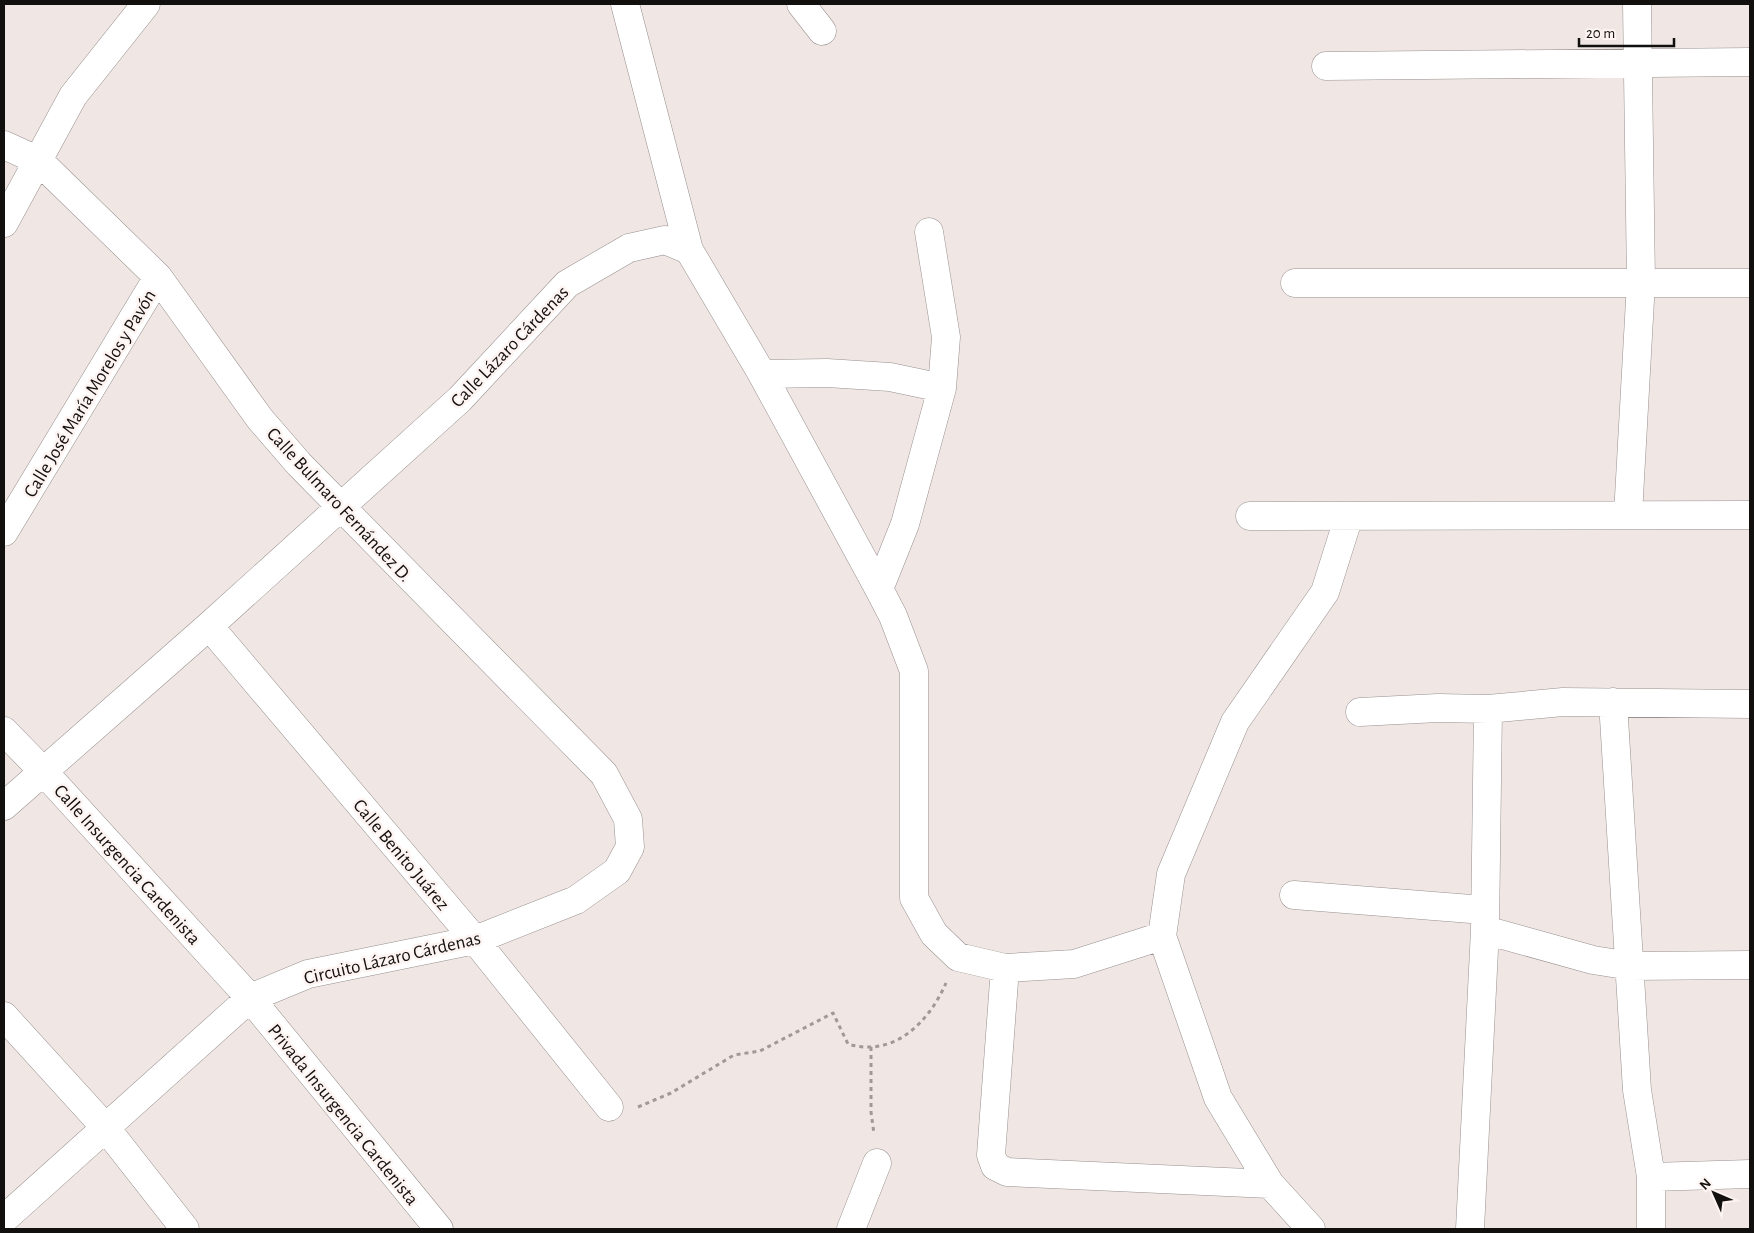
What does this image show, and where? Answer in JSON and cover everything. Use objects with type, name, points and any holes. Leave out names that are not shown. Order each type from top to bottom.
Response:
[{"type":"street","points":[[4,223],[73,96],[146,4]]},
{"type":"street","points":[[625,4],[689,250],[762,374],[893,616],[914,672],[914,898],[934,934],[958,957],[1005,968],[1074,964],[1162,936]]},
{"type":"street","points":[[801,4],[822,31]]},
{"type":"street","points":[[1628,515],[1641,282],[1636,64],[1637,4]]},
{"type":"street","points":[[1326,66],[1750,62]]},
{"type":"street","name":"Calle Bulmaro Fernández D.","points":[[4,144],[39,161],[158,278],[260,419],[341,508],[604,774],[628,819],[630,847]]},
{"type":"street","points":[[878,589],[905,524],[942,388],[946,337],[929,232]]},
{"type":"street","name":"Calle Lázaro Cárdenas","points":[[341,508],[460,399],[568,284],[629,248],[665,240],[689,250]]},
{"type":"street","name":"Calle José María Morelos y Pavón","points":[[4,532],[158,278]]},
{"type":"street","points":[[1295,283],[1750,283]]},
{"type":"street","points":[[762,374],[827,373],[890,377],[942,388]]},
{"type":"street","points":[[4,806],[42,770],[209,626],[341,508]]},
{"type":"street","points":[[1250,516],[1750,516]]},
{"type":"street","points":[[1311,1229],[1270,1184],[1218,1098],[1162,936],[1171,874],[1235,722],[1325,592],[1349,516]]},
{"type":"street","name":"Calle Benito Juárez","points":[[209,626],[475,940],[609,1107]]},
{"type":"street","points":[[1360,712],[1438,708],[1488,709],[1563,702],[1750,704]]},
{"type":"street","points":[[1613,702],[1631,966],[1637,1090],[1652,1177],[1651,1229]]},
{"type":"street","points":[[1470,1229],[1484,920],[1488,709]]},
{"type":"street","name":"Calle Insurgencia Cardenista","points":[[4,731],[42,770],[250,998]]},
{"type":"street","name":"Circuito Lázaro Cárdenas","points":[[4,1219],[250,998],[308,974],[475,940],[576,900],[617,871],[630,847]]},
{"type":"street","points":[[1294,894],[1484,920],[1593,960],[1631,966],[1750,965]]},
{"type":"street","points":[[1005,968],[991,1155],[995,1166],[1007,1172],[1270,1184]]},
{"type":"street","name":"Privada Insurgencia Cardenista","points":[[250,998],[439,1229]]},
{"type":"street","points":[[4,1016],[105,1127],[185,1229]]},
{"type":"street","points":[[851,1229],[877,1163]]},
{"type":"street","points":[[1652,1177],[1750,1174]]},
{"type":"path","points":[[609,1107],[633,1109],[663,1096],[734,1054],[760,1052],[833,1013],[848,1044],[861,1048],[886,1046],[914,1030],[937,1004],[958,957]]},
{"type":"path","points":[[871,1047],[871,1112],[877,1163]]}]
